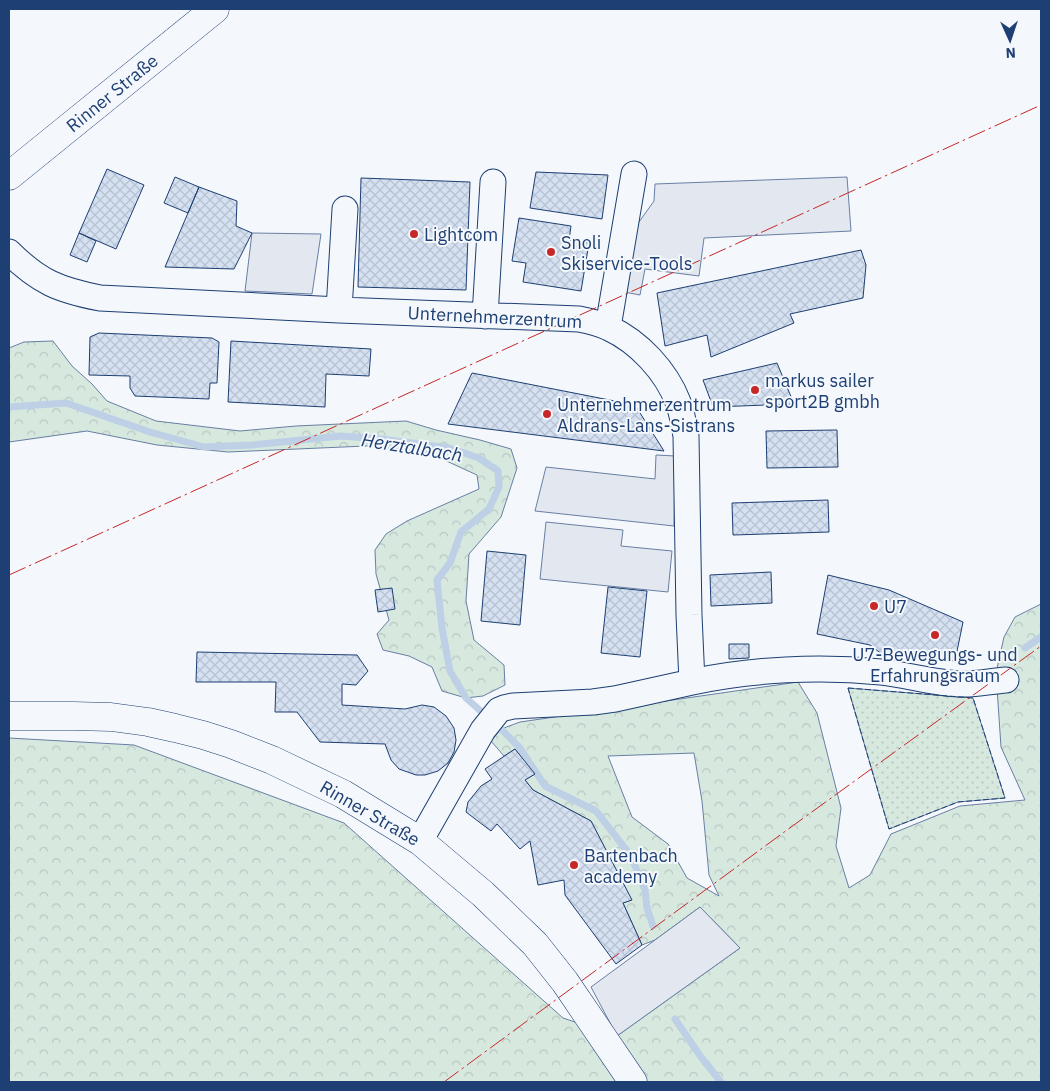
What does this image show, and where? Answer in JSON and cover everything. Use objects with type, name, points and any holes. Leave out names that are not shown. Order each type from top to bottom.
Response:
[{"type":"main road","name":"Rinner Straße","points":[[9,176],[215,9]]},
{"type":"main road","name":"Rinner Straße","points":[[9,716],[74,716],[148,722],[203,735],[231,744],[272,760],[335,791],[420,841],[483,894],[535,944],[565,982],[633,1082]]},
{"type":"lane","points":[[608,327],[634,174]]},
{"type":"lane","points":[[485,316],[493,182]]},
{"type":"lane","points":[[339,310],[345,209]]},
{"type":"lane","name":"Unternehmerzentrum","points":[[9,252],[21,264],[49,284],[79,294],[100,298],[339,310],[579,319],[608,327],[634,344],[655,366],[674,393],[683,418],[687,456],[688,615],[692,682]]},
{"type":"lane","points":[[420,841],[489,722],[504,708],[573,704],[615,699],[726,675],[792,670],[836,668],[883,672],[962,684],[1006,680]]},
{"type":"green space","points":[[53,341],[72,366],[107,401],[156,421],[240,431],[296,426],[406,421],[511,449],[517,468],[501,517],[469,554],[466,601],[474,640],[504,665],[505,685],[483,696],[466,698],[442,691],[432,667],[409,656],[383,650],[377,634],[389,620],[376,574],[375,550],[386,534],[407,521],[479,489],[477,475],[427,452],[366,446],[228,452],[157,445],[87,431],[9,442],[9,348],[24,342]]},
{"type":"green space","points":[[1041,604],[1041,1082],[9,1082],[9,738],[134,745],[344,823],[563,1018],[617,1036],[740,948],[700,907],[655,940],[642,945],[623,903],[631,900],[591,821],[533,790],[525,780],[535,774],[515,749],[504,756],[491,741],[501,729],[520,722],[798,682],[817,713],[841,808],[836,846],[849,888],[870,875],[891,834],[960,806],[1025,800],[1001,747],[996,673],[1004,637],[1015,617]],"holes":[[[694,753],[702,801],[709,875],[719,896],[687,878],[668,844],[632,817],[608,756]]]},
{"type":"green space","points":[[848,688],[973,698],[1005,798],[958,802],[889,829]]},
{"type":"shaded area","points":[[847,177],[851,231],[704,238],[699,276],[645,269],[640,295],[614,290],[634,229],[654,201],[655,184]]},
{"type":"shaded area","points":[[252,233],[321,234],[312,294],[245,291]]},
{"type":"shaded area","points":[[656,455],[675,456],[674,526],[535,511],[546,467],[655,479]]},
{"type":"shaded area","points":[[546,522],[623,530],[621,546],[672,551],[668,592],[540,579]]},
{"type":"shaded area","points":[[700,907],[740,948],[617,1036],[591,987]]},
{"type":"building","points":[[107,169],[144,185],[116,249],[79,233]]},
{"type":"building","points":[[536,172],[608,175],[602,219],[530,208]]},
{"type":"building","points":[[175,177],[199,187],[188,213],[164,203]]},
{"type":"building","name":"Lightcom","points":[[361,178],[470,182],[466,290],[358,287]]},
{"type":"building","points":[[199,187],[237,201],[236,226],[252,233],[234,269],[165,267]]},
{"type":"building","name":"Snoli Skiservice-Tools","points":[[519,218],[571,226],[569,240],[589,243],[581,291],[523,282],[526,263],[512,261]]},
{"type":"building","points":[[79,233],[96,241],[87,262],[70,255]]},
{"type":"building","points":[[861,250],[866,265],[863,298],[790,314],[794,323],[711,357],[707,335],[665,346],[657,293]]},
{"type":"building","points":[[99,333],[212,338],[219,342],[217,383],[210,383],[209,399],[135,396],[130,388],[130,376],[89,375],[90,337]]},
{"type":"building","points":[[231,341],[371,349],[369,376],[326,374],[325,407],[228,402]]},
{"type":"building","points":[[777,363],[794,404],[713,407],[703,380]]},
{"type":"building","name":"Unternehmerzentrum Aldrans-Lans-Sistrans","points":[[472,373],[635,405],[664,451],[448,424]]},
{"type":"building","points":[[837,430],[838,467],[767,468],[766,431]]},
{"type":"building","points":[[828,500],[829,532],[733,535],[732,503]]},
{"type":"building","points":[[487,551],[526,555],[520,625],[481,621]]},
{"type":"building","points":[[771,572],[772,603],[711,606],[710,575]]},
{"type":"building","name":"U7","points":[[828,575],[889,590],[963,622],[955,661],[883,655],[870,645],[817,634]]},
{"type":"building","points":[[608,587],[647,591],[640,657],[601,653]]},
{"type":"building","points":[[392,588],[395,609],[378,612],[375,590]]},
{"type":"building","points":[[729,644],[749,644],[749,658],[729,659]]},
{"type":"building","points":[[197,652],[357,655],[368,671],[356,685],[342,684],[342,705],[405,709],[422,705],[434,707],[446,716],[454,728],[456,740],[454,752],[448,763],[438,771],[425,775],[416,775],[399,769],[391,760],[385,744],[320,742],[297,712],[275,712],[276,682],[196,682]]},
{"type":"building","name":"Bartenbach academy","points":[[515,749],[535,774],[525,780],[533,790],[591,821],[632,900],[623,903],[642,945],[616,964],[565,895],[564,880],[538,885],[530,841],[520,849],[497,824],[491,831],[466,812],[468,802],[481,786],[492,779],[485,769]]},
{"type":"waterway","name":"Herztalbach","points":[[9,407],[66,403],[150,432],[204,447],[252,445],[341,436],[381,439],[449,448],[479,458],[498,471],[499,487],[489,509],[461,532],[450,563],[437,580],[442,628],[450,671],[466,698],[520,748],[545,786],[596,811],[631,856],[645,890],[647,908],[653,926]]},
{"type":"waterway","points":[[1025,648],[1041,637]]},
{"type":"waterway","name":"Herztalbach","points":[[675,1019],[721,1082]]},
{"type":"fence","points":[[848,688],[973,698],[1005,798],[958,802],[889,829],[848,688]]},
{"type":"power","points":[[9,575],[1041,105]]},
{"type":"power","points":[[444,1082],[1041,646]]},
{"type":"place","name":"Lightcom","points":[[414,234]]},
{"type":"place","name":"Snoli Skiservice-Tools","points":[[551,252]]},
{"type":"place","name":"markus sailer sport2B gmbh","points":[[755,390]]},
{"type":"place","name":"Unternehmerzentrum Aldrans-Lans-Sistrans","points":[[547,414]]},
{"type":"place","name":"U7","points":[[874,606]]},
{"type":"place","name":"U7-Bewegungs- und Erfahrungsraum","points":[[935,635]]},
{"type":"place","name":"Bartenbach academy","points":[[574,865]]}]
